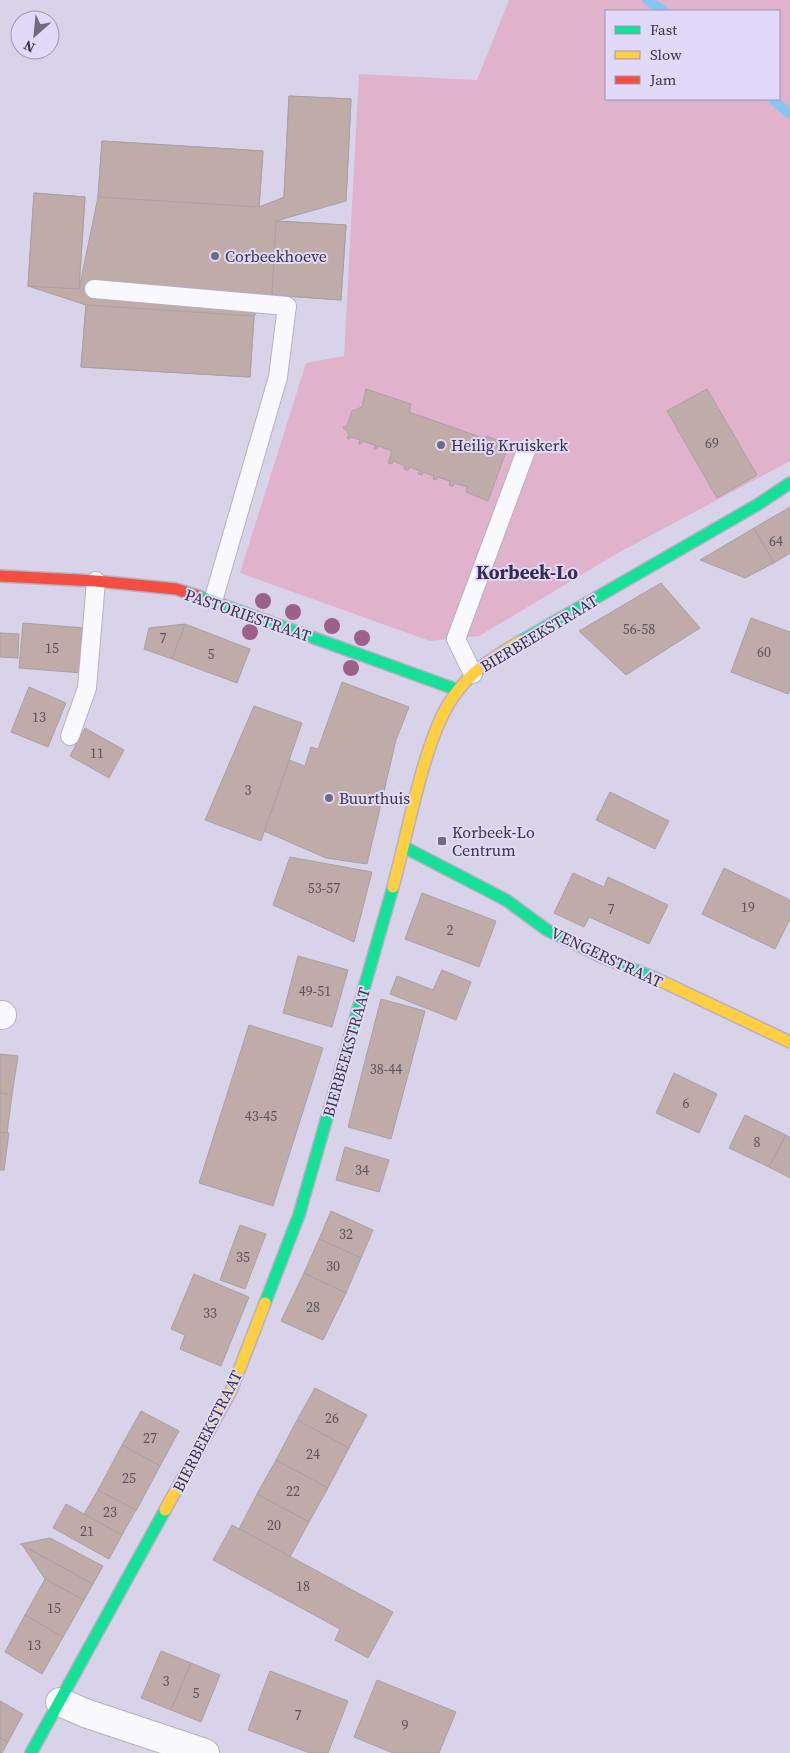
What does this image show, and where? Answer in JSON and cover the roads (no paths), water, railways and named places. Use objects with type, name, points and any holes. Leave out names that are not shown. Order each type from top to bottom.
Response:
[{"type":"street","name":"BIERBEEKSTRAAT","points":[[30,1753],[231,1391],[299,1215],[404,847],[414,800],[434,733],[445,711],[458,690],[487,662],[757,505],[790,483]]},
{"type":"street","name":"PASTORIESTRAAT","points":[[0,576],[96,581],[176,590],[213,601],[458,690]]},
{"type":"street","name":"VENGERSTRAAT","points":[[404,847],[506,900],[547,930],[790,1042]]},
{"type":"street","points":[[60,1702],[85,1713],[205,1753]]},
{"type":"lane","points":[[94,289],[286,306],[278,377],[213,601]]},
{"type":"lane","points":[[473,674],[456,639],[527,448]]},
{"type":"lane","points":[[70,736],[88,688],[96,581]]},
{"type":"waterway","points":[[647,0],[662,10]]},
{"type":"waterway","points":[[773,100],[790,114]]},
{"type":"place","name":"Corbeekhoeve","points":[[215,256]]},
{"type":"place","name":"Heilig Kruiskerk","points":[[441,445]]},
{"type":"place","name":"Buurthuis","points":[[329,798]]},
{"type":"place","name":"Korbeek-Lo Centrum","points":[[442,841]]},
{"type":"district","name":"Korbeek-Lo","points":[[527,572]]}]
